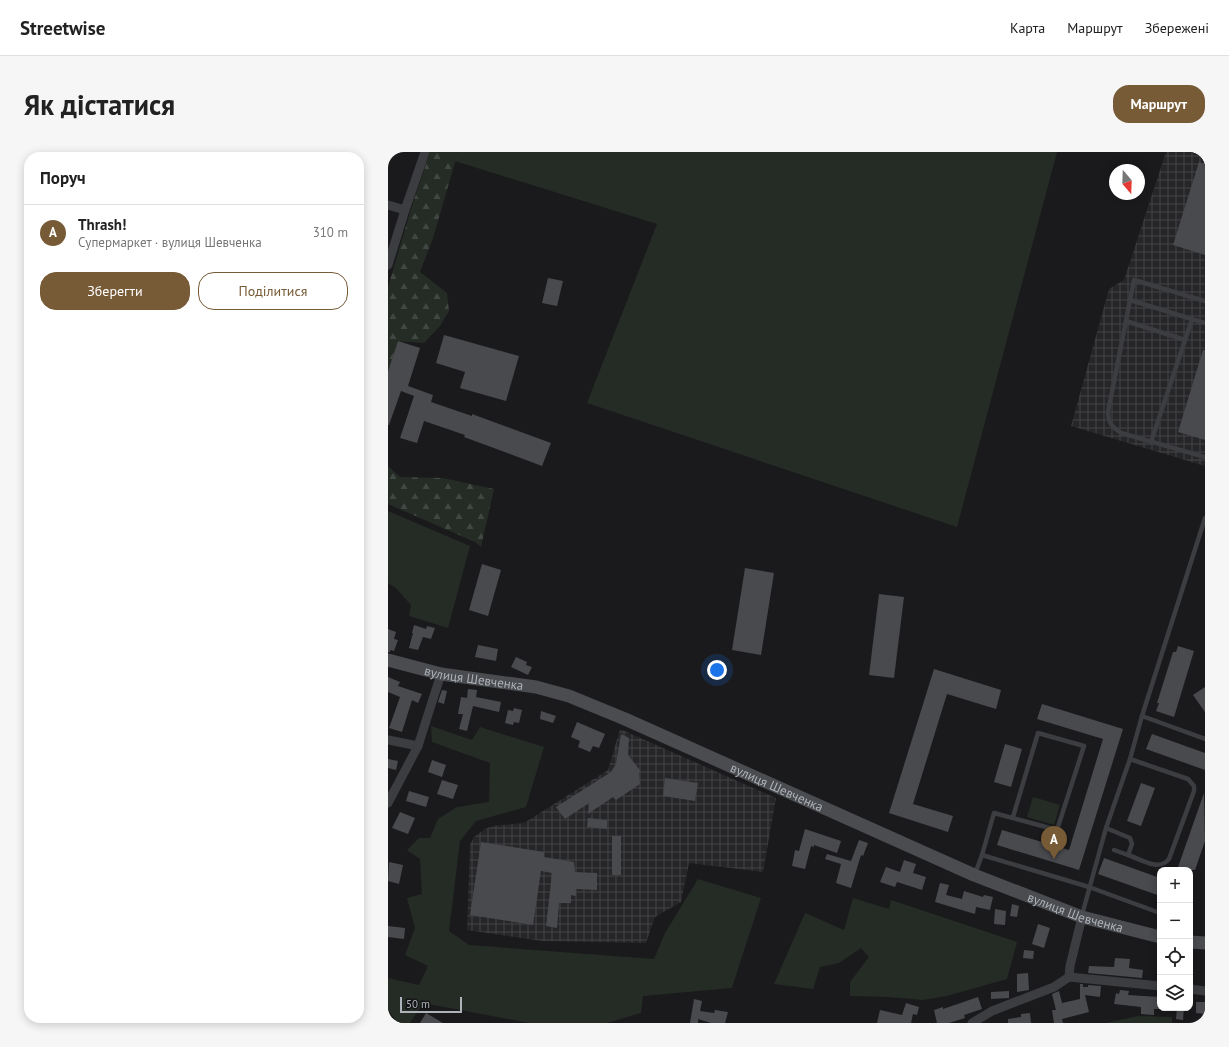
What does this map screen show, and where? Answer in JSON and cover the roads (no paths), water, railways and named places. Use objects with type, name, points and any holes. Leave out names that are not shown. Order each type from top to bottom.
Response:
[{"type":"street","points":[[388,265],[425,152]]},
{"type":"street","points":[[388,205],[405,210]]},
{"type":"street","name":"вулиця Шевченка","points":[[388,660],[441,674],[536,687],[569,696],[625,719],[974,875],[1082,916],[1157,937]]},
{"type":"street","points":[[388,803],[418,746],[441,674]]},
{"type":"street","points":[[388,740],[418,746]]},
{"type":"street","points":[[1069,977],[1070,966],[1082,916]]},
{"type":"street","points":[[1193,942],[1205,943]]},
{"type":"street","points":[[972,1023],[992,1011],[1054,987],[1069,977],[1157,986]]},
{"type":"street","points":[[1193,989],[1205,991]]},
{"type":"lane","points":[[1205,301],[1134,280],[1108,412],[1108,420],[1114,428],[1121,433],[1205,457]]},
{"type":"lane","points":[[1130,300],[1205,323]]},
{"type":"lane","points":[[1151,442],[1192,319]]},
{"type":"lane","points":[[1126,321],[1186,340]]},
{"type":"lane","points":[[1082,916],[1106,828],[1130,759],[1142,716],[1205,518]]},
{"type":"lane","points":[[1142,716],[1205,739]]},
{"type":"lane","points":[[974,875],[982,855],[994,813],[1057,830],[1084,746],[1038,733],[1013,817]]},
{"type":"lane","points":[[1114,850],[1157,866],[1166,863],[1169,859],[1194,791],[1194,786],[1188,779],[1130,759]]},
{"type":"lane","points":[[1106,828],[1130,838],[1132,844],[1128,855]]},
{"type":"lane","points":[[982,855],[1089,887],[1157,911]]},
{"type":"place","name":"Thrash!","points":[[1054,859]]}]
